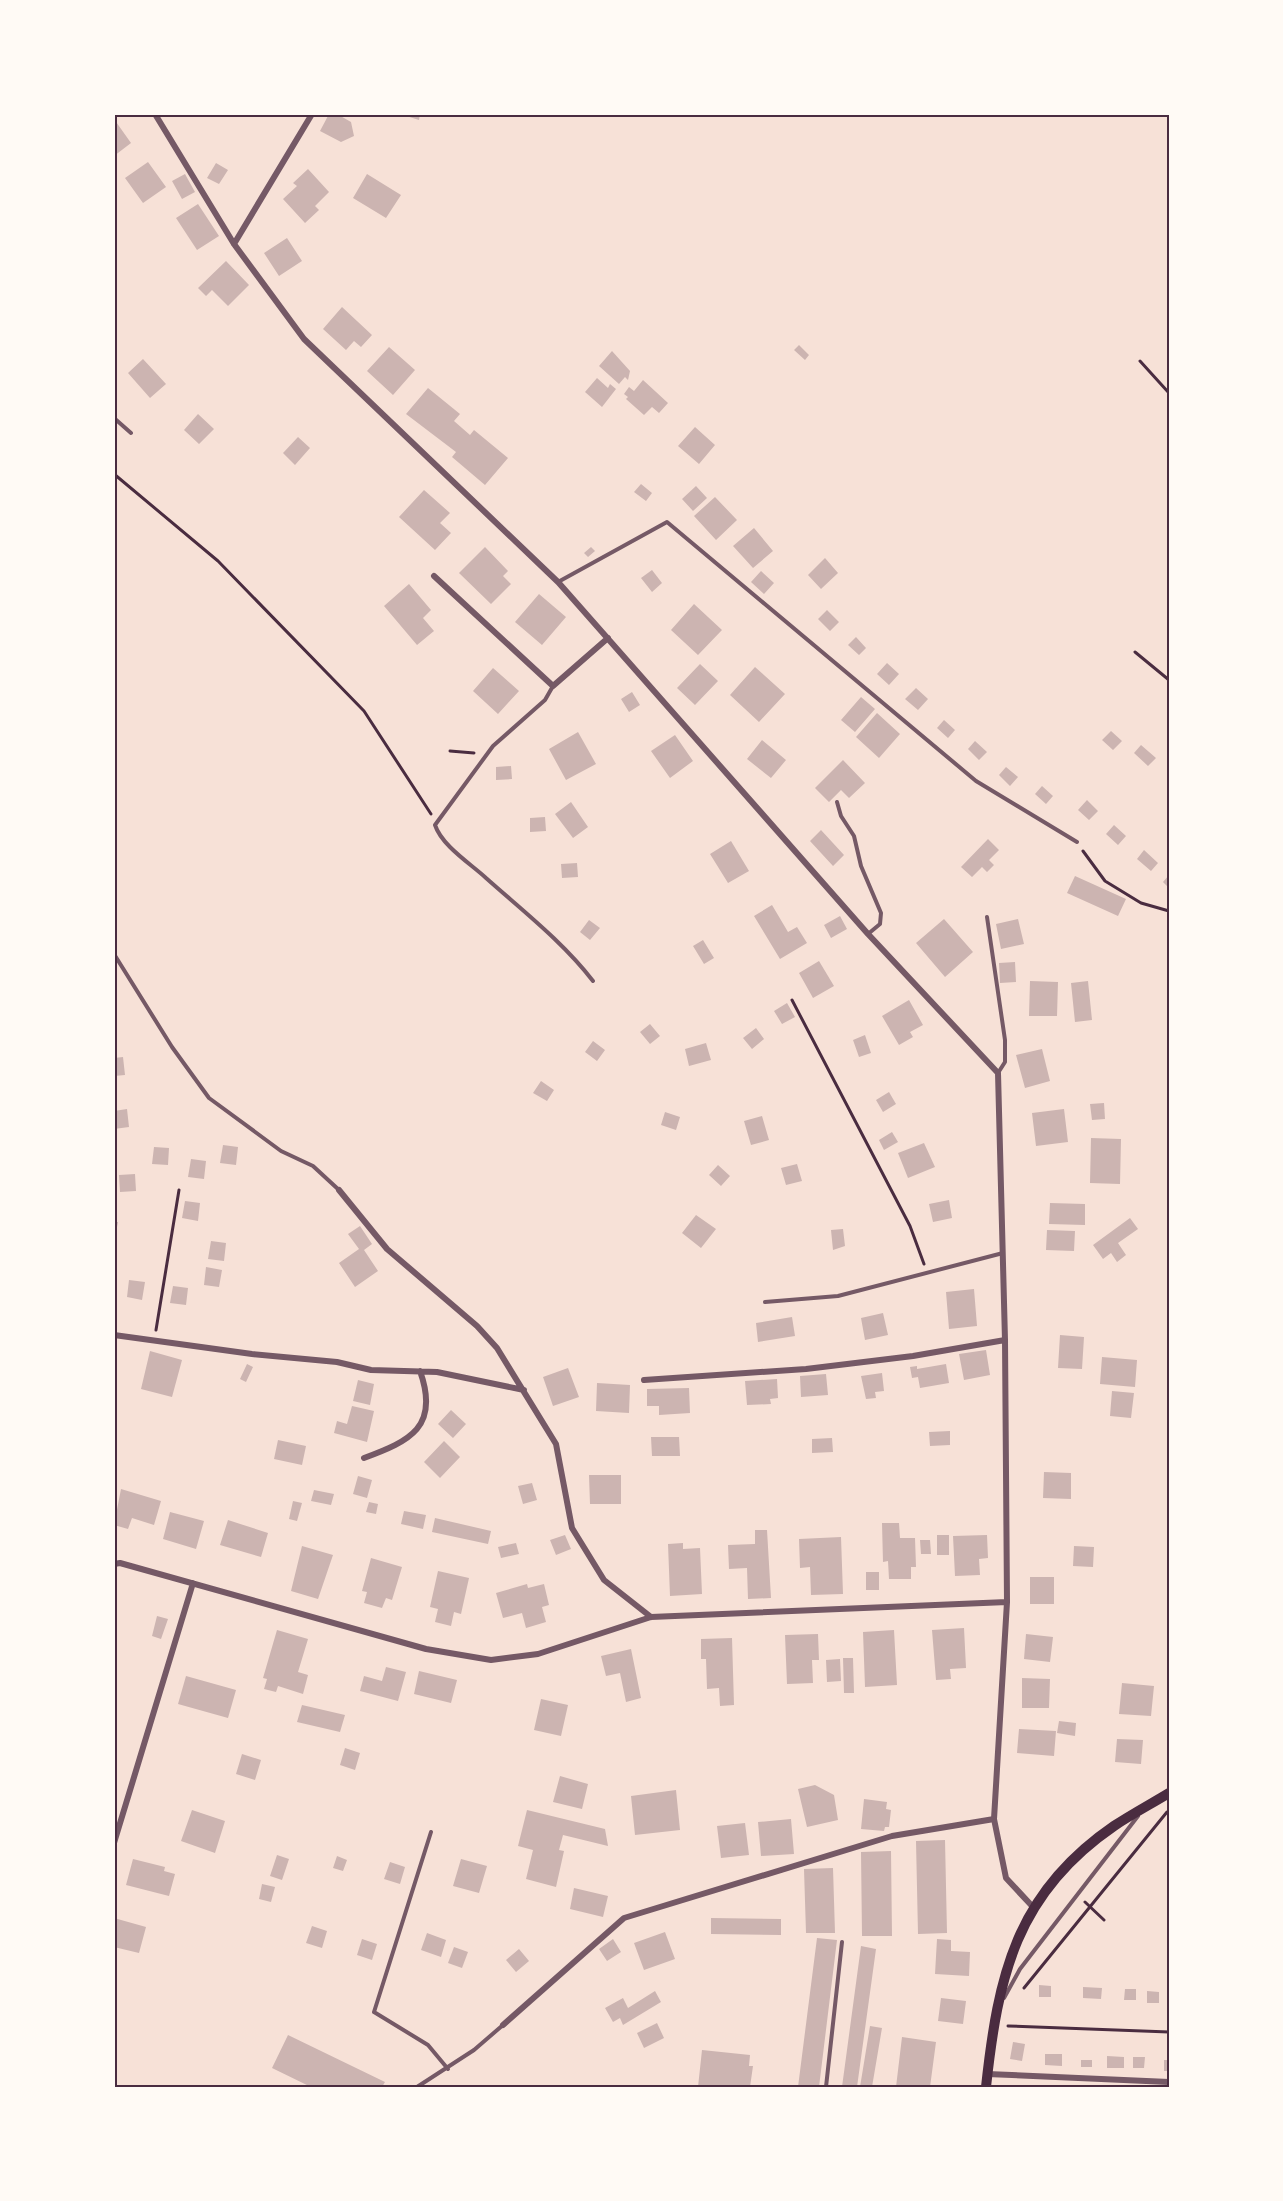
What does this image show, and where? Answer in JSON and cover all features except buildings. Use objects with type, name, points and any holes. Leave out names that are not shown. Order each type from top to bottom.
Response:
[{"type":"main road","points":[[986,2087],[993,2017],[1016,1937],[1033,1907],[1076,1857],[1113,1827],[1169,1793]]},
{"type":"street","points":[[155,114],[234,244],[304,339],[558,582],[868,934],[998,1073],[1005,1340],[1007,1602],[994,1819],[1006,1878],[1033,1907]]},
{"type":"street","points":[[234,244],[312,114]]},
{"type":"street","points":[[434,576],[553,686],[608,638]]},
{"type":"street","points":[[339,1190],[387,1249],[477,1326],[497,1348],[556,1444],[572,1528],[604,1580],[651,1617]]},
{"type":"street","points":[[114,1335],[337,1362],[371,1370],[437,1372],[524,1390]]},
{"type":"street","points":[[644,1380],[806,1369],[913,1356],[1005,1340]]},
{"type":"street","points":[[364,1458],[411,1437],[422,1426],[426,1405],[424,1383],[420,1371]]},
{"type":"street","points":[[116,1563],[426,1649],[491,1660],[538,1654],[651,1617],[1007,1602]]},
{"type":"street","points":[[114,1843],[193,1583]]},
{"type":"street","points":[[503,2025],[624,1918],[892,1836],[994,1819]]},
{"type":"street","points":[[987,2074],[1159,2085],[1169,2082]]},
{"type":"lane","points":[[114,418],[131,433]]},
{"type":"lane","points":[[558,582],[667,522],[976,781],[1077,842]]},
{"type":"lane","points":[[553,686],[545,700],[493,746],[435,825],[437,832],[576,959],[593,981]]},
{"type":"lane","points":[[837,802],[841,816],[854,836],[861,866],[881,913],[880,924],[868,934]]},
{"type":"lane","points":[[987,917],[1005,1041],[1005,1062],[998,1073]]},
{"type":"lane","points":[[114,954],[172,1047],[209,1098],[281,1151],[313,1166],[339,1190]]},
{"type":"lane","points":[[765,1302],[838,1296],[1003,1253]]},
{"type":"lane","points":[[993,2017],[1020,1969],[1145,1808]]},
{"type":"lane","points":[[431,1832],[374,2012],[428,2045],[448,2069]]},
{"type":"lane","points":[[826,2087],[842,1942]]},
{"type":"lane","points":[[417,2087],[448,2069],[503,2025]]},
{"type":"path","points":[[1140,361],[1169,393]]},
{"type":"path","points":[[114,474],[218,561],[364,711],[437,823]]},
{"type":"path","points":[[1135,652],[1169,680]]},
{"type":"path","points":[[450,751],[472,753],[493,746]]},
{"type":"path","points":[[1077,842],[1105,881],[1141,903],[1169,911]]},
{"type":"path","points":[[792,1000],[910,1226],[927,1271]]},
{"type":"path","points":[[154,1341],[179,1190]]},
{"type":"path","points":[[1019,1993],[1169,1810]]},
{"type":"path","points":[[1090,1907],[1104,1920]]},
{"type":"path","points":[[1005,2032],[1008,2018]]},
{"type":"path","points":[[1006,2026],[1169,2032]]}]
